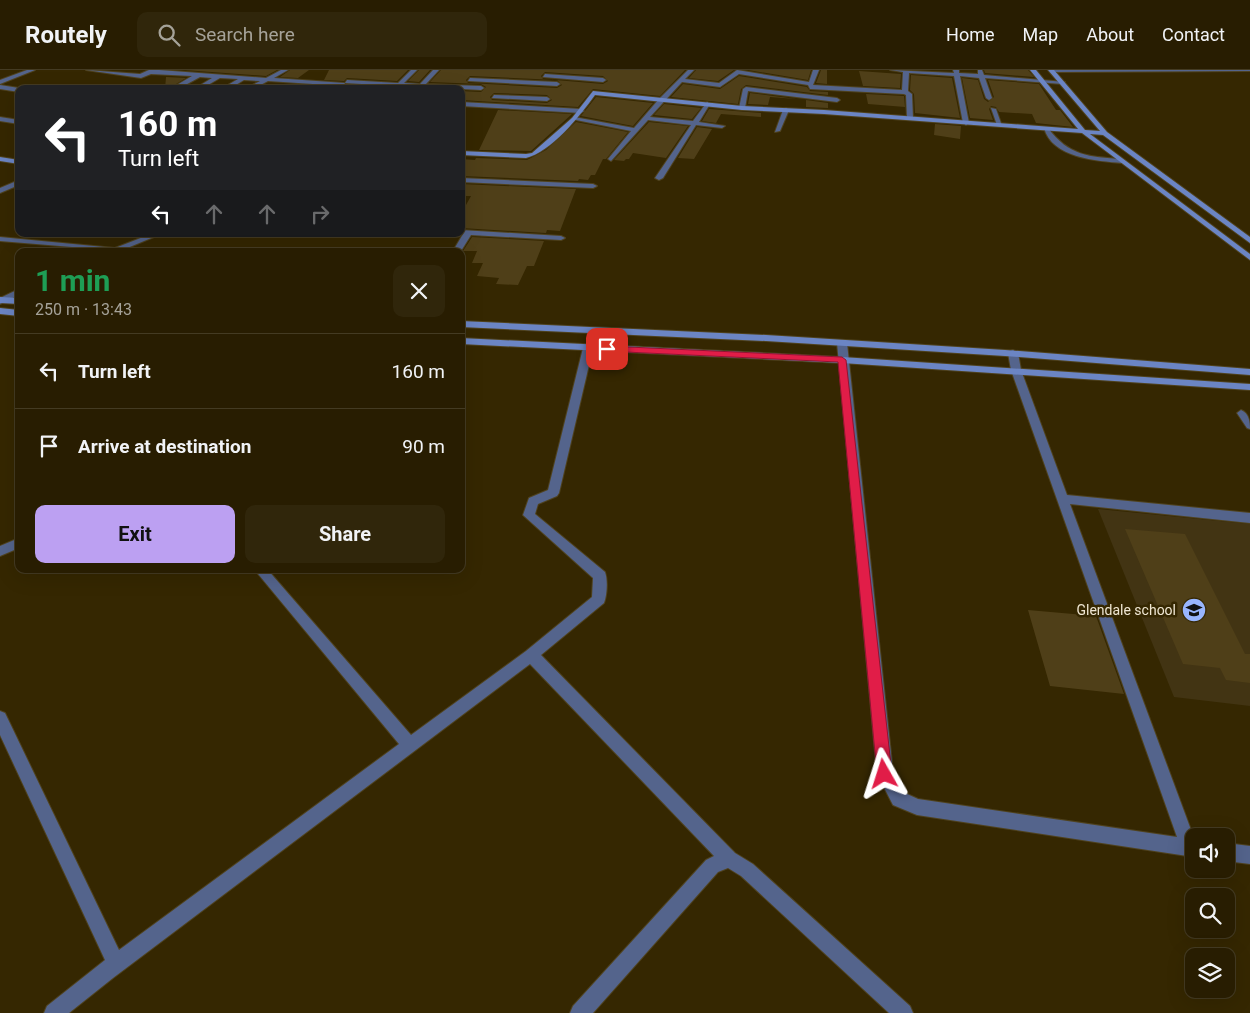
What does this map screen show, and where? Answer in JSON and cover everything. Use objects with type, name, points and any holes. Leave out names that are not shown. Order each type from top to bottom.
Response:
[{"type":"street","points":[[0,82],[32,70]]},
{"type":"street","points":[[88,70],[141,76],[156,70]]},
{"type":"street","points":[[204,85],[229,70],[277,74]]},
{"type":"street","points":[[255,85],[285,70]]},
{"type":"street","points":[[399,85],[414,70]]},
{"type":"street","points":[[421,85],[436,70]]},
{"type":"street","points":[[555,76],[559,70]]},
{"type":"street","points":[[611,159],[634,130],[690,70]]},
{"type":"street","points":[[810,84],[814,70]]},
{"type":"street","points":[[893,70],[956,72],[983,77],[1062,82]]},
{"type":"street","points":[[980,70],[988,98]]},
{"type":"street","points":[[1033,70],[1044,81],[1084,132],[1250,258]]},
{"type":"street","points":[[1051,70],[1105,134],[1250,241]]},
{"type":"street","points":[[680,80],[720,85],[740,71],[810,84],[810,87],[906,92],[910,94],[910,118]]},
{"type":"street","points":[[906,71],[906,92]]},
{"type":"street","points":[[149,72],[242,79],[380,85]]},
{"type":"street","points":[[231,85],[253,72]]},
{"type":"street","points":[[465,153],[526,156],[534,154],[574,120],[607,72]]},
{"type":"street","points":[[956,72],[966,123]]},
{"type":"street","points":[[343,85],[356,74]]},
{"type":"street","points":[[180,85],[199,75]]},
{"type":"street","points":[[399,76],[408,76]]},
{"type":"street","points":[[488,107],[510,76],[555,76],[602,80]]},
{"type":"street","points":[[542,108],[563,77]]},
{"type":"street","points":[[428,78],[438,78]]},
{"type":"street","points":[[458,80],[557,84]]},
{"type":"street","points":[[476,94],[487,82]]},
{"type":"street","points":[[0,87],[15,89]]},
{"type":"street","points":[[465,88],[481,88]]},
{"type":"street","points":[[742,108],[746,89],[837,100]]},
{"type":"street","points":[[509,108],[522,91]]},
{"type":"street","points":[[594,93],[742,108],[910,118],[1105,134]]},
{"type":"street","points":[[494,98],[547,99]]},
{"type":"street","points":[[465,104],[471,99]]},
{"type":"street","points":[[660,178],[697,123],[707,104]]},
{"type":"street","points":[[465,105],[542,108],[581,112]]},
{"type":"street","points":[[777,131],[786,110]]},
{"type":"street","points":[[993,110],[1000,125]]},
{"type":"street","points":[[646,118],[722,126]]},
{"type":"street","points":[[0,119],[15,121]]},
{"type":"street","points":[[574,120],[634,130]]},
{"type":"street","points":[[0,159],[15,161]]},
{"type":"street","points":[[465,180],[593,186]]},
{"type":"street","points":[[0,191],[15,184]]},
{"type":"street","points":[[465,232],[561,238]]},
{"type":"street","points":[[122,248],[150,237]]},
{"type":"street","points":[[0,239],[86,248]]},
{"type":"street","points":[[1,300],[15,294]]},
{"type":"street","points":[[1,300],[15,301]]},
{"type":"street","points":[[0,312],[15,313]]},
{"type":"street","points":[[465,324],[1013,353],[1250,372]]},
{"type":"street","points":[[465,341],[1016,370],[1250,387]]},
{"type":"street","points":[[842,343],[842,360],[884,774],[899,799],[917,808],[1185,847]]},
{"type":"street","points":[[54,1013],[116,964],[531,655],[598,599],[600,576],[529,515],[533,501],[553,493],[588,348]]},
{"type":"street","points":[[1013,353],[1016,370],[1185,829]]},
{"type":"street","points":[[1063,499],[1250,518]]},
{"type":"street","points":[[0,551],[15,545]]},
{"type":"street","points":[[263,573],[409,745]]},
{"type":"street","points":[[531,655],[730,858],[747,870],[903,1013]]},
{"type":"street","points":[[0,718],[116,964]]},
{"type":"street","points":[[1235,853],[1250,855]]},
{"type":"street","points":[[580,1013],[712,866],[730,858]]},
{"type":"lane","points":[[1051,70],[1250,70]]},
{"type":"lane","points":[[1046,129],[1055,143],[1076,155],[1122,161]]},
{"type":"lane","points":[[1250,413],[1241,412],[1250,426]]},
{"type":"shaded area","name":"Glendale school","points":[[1098,509],[1250,524],[1250,706],[1174,697]]},
{"type":"building","points":[[184,70],[277,70],[266,76]]},
{"type":"building","points":[[290,70],[309,70],[298,78],[280,77]]},
{"type":"building","points":[[329,70],[408,70],[397,81],[347,78],[344,81],[324,80]]},
{"type":"building","points":[[419,70],[430,70],[419,82],[408,81]]},
{"type":"building","points":[[441,70],[685,70],[660,96],[593,89],[578,107],[465,100],[465,91],[481,92],[486,87],[481,84],[430,82]],"holes":[[[545,72],[603,76],[608,81],[603,84],[557,80],[562,85],[557,88],[468,83],[466,80],[470,76],[553,80],[543,79],[541,76]],[[494,93],[547,95],[552,100],[547,103],[492,100],[490,97]]]},
{"type":"building","points":[[696,70],[734,70],[718,81],[689,78]]},
{"type":"building","points":[[748,70],[811,70],[808,80]]},
{"type":"building","points":[[821,70],[827,70],[827,84],[816,83]]},
{"type":"building","points":[[984,70],[1028,70],[1034,77],[985,73]]},
{"type":"building","points":[[859,71],[901,74],[900,88],[863,86]]},
{"type":"building","points":[[911,75],[952,78],[960,118],[915,113],[914,94],[910,90]]},
{"type":"building","points":[[739,76],[807,87],[810,91],[828,92],[828,95],[746,85],[741,89],[738,104],[671,97],[683,84],[720,89]]},
{"type":"building","points":[[166,77],[186,78],[175,85],[165,85]]},
{"type":"building","points":[[962,78],[978,80],[984,99],[988,102],[994,97],[988,80],[1039,84],[1056,110],[1060,110],[1073,127],[1036,123],[1032,114],[999,112],[996,107],[991,106],[989,109],[993,120],[970,118]]},
{"type":"building","points":[[750,93],[796,99],[770,97],[768,105],[748,104]]},
{"type":"building","points":[[866,94],[904,96],[905,107],[868,104]]},
{"type":"building","points":[[596,97],[653,103],[633,126],[581,116]]},
{"type":"building","points":[[806,100],[828,103],[828,108],[806,107]]},
{"type":"building","points":[[664,104],[701,108],[692,119],[654,115]]},
{"type":"building","points":[[709,109],[761,113],[761,117],[721,114],[716,123],[702,121]]},
{"type":"building","points":[[498,110],[572,114],[531,151],[479,150]]},
{"type":"building","points":[[576,122],[628,132],[606,159],[603,159],[595,175],[591,175],[588,180],[465,176],[465,159],[527,160],[546,150]]},
{"type":"building","points":[[649,122],[688,126],[666,158],[633,153],[629,159],[624,161],[614,160]]},
{"type":"building","points":[[935,124],[961,126],[960,139],[934,135]]},
{"type":"building","points":[[697,127],[712,129],[694,159],[678,158]]},
{"type":"building","points":[[465,184],[576,189],[560,231],[547,230],[546,233],[465,228],[465,207],[471,196],[465,196]]},
{"type":"building","points":[[472,237],[544,241],[534,266],[527,266],[518,285],[496,284],[499,278],[477,276],[483,263],[472,263],[477,251],[465,251]]},
{"type":"building","points":[[1125,529],[1185,534],[1245,654],[1250,654],[1250,683],[1226,680],[1220,668],[1183,664]]},
{"type":"building","points":[[1028,610],[1096,616],[1124,694],[1050,686]]},
{"type":"place","name":"Glendale school","points":[[1194,610]]},
{"type":"route","points":[[607,349],[842,360],[884,774]]}]
